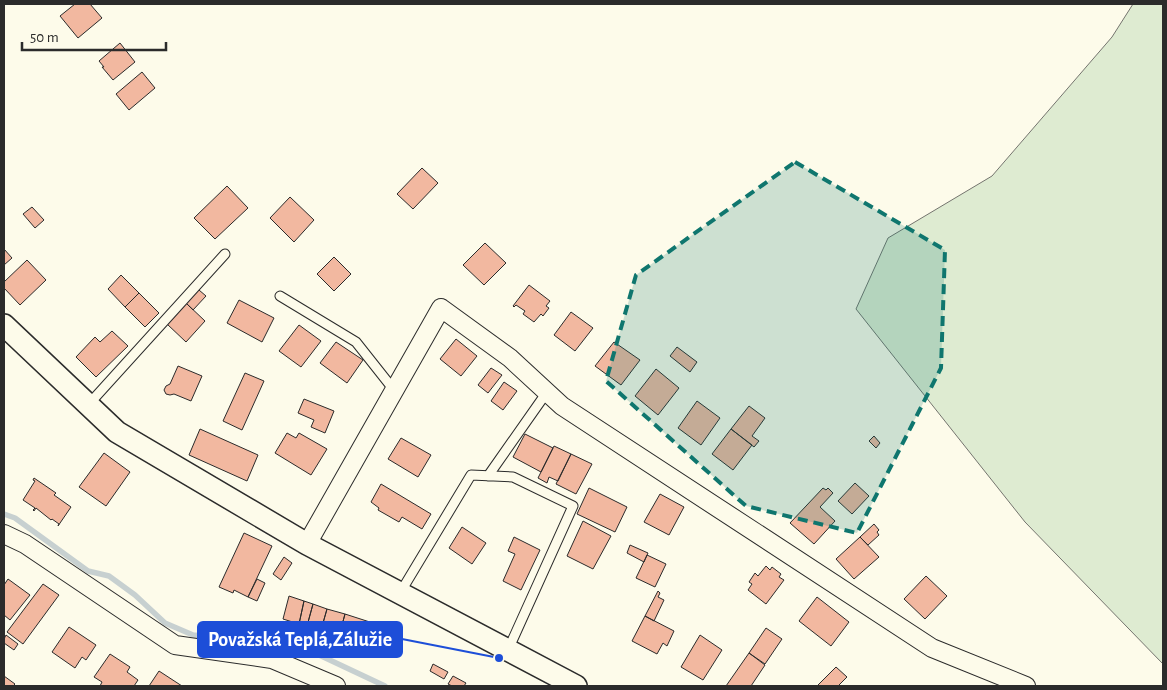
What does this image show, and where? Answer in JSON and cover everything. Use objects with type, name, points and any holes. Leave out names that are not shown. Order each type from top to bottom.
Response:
[{"type":"street","points":[[307,544],[441,308],[510,358],[562,406],[932,648],[1026,686]]},
{"type":"street","points":[[4,325],[117,432],[307,544],[576,686]]},
{"type":"street","points":[[4,534],[25,544],[175,645],[272,660],[336,686]]},
{"type":"lane","points":[[88,405],[225,254]]},
{"type":"lane","points":[[280,296],[356,342],[394,390]]},
{"type":"lane","points":[[488,476],[547,392]]},
{"type":"lane","points":[[400,593],[471,475],[513,477],[573,506],[508,650]]},
{"type":"highlighted area","points":[[795,162],[945,250],[941,368],[857,533],[746,506],[606,381],[636,275]]},
{"type":"green space","points":[[1133,4],[1163,4],[1163,664],[1025,522],[856,309],[888,238],[992,176],[1112,37]]},
{"type":"building","points":[[75,4],[90,4],[102,18],[78,38],[60,16]]},
{"type":"building","points":[[120,43],[135,62],[113,80],[99,61]]},
{"type":"building","points":[[142,72],[155,88],[129,110],[116,94]]},
{"type":"building","points":[[422,168],[438,183],[413,209],[397,194]]},
{"type":"building","points":[[227,186],[248,208],[215,239],[194,218]]},
{"type":"building","points":[[290,197],[314,220],[294,242],[270,218]]},
{"type":"building","points":[[32,207],[44,220],[35,228],[23,214]]},
{"type":"building","points":[[485,243],[506,263],[484,285],[463,265]]},
{"type":"building","points":[[4,249],[12,258],[4,265]]},
{"type":"building","points":[[334,257],[351,274],[334,291],[317,274]]},
{"type":"building","points":[[27,260],[46,280],[20,305],[4,288],[4,282]]},
{"type":"building","points":[[121,275],[139,293],[125,307],[108,289]]},
{"type":"building","points":[[529,285],[550,301],[546,306],[549,308],[543,316],[541,314],[534,322],[523,314],[525,311],[516,305],[513,306]]},
{"type":"building","points":[[199,290],[206,296],[193,310],[186,303]]},
{"type":"building","points":[[139,293],[159,313],[145,327],[125,307]]},
{"type":"building","points":[[239,300],[274,318],[262,342],[227,323]]},
{"type":"building","points":[[186,303],[205,321],[186,342],[167,324]]},
{"type":"building","points":[[571,312],[593,328],[575,351],[554,335]]},
{"type":"building","points":[[299,325],[321,341],[301,367],[279,351]]},
{"type":"building","points":[[112,331],[128,346],[96,377],[76,357],[95,337],[100,342]]},
{"type":"building","points":[[456,339],[477,356],[461,376],[440,359]]},
{"type":"building","points":[[336,342],[363,360],[347,383],[320,363]]},
{"type":"building","points":[[614,342],[640,360],[621,385],[595,366]]},
{"type":"building","points":[[677,347],[697,362],[690,372],[670,356]]},
{"type":"building","points":[[178,366],[202,376],[191,401],[174,394],[166,394],[164,390],[170,384]]},
{"type":"building","points":[[491,368],[502,375],[488,393],[478,385]]},
{"type":"building","points":[[656,369],[679,388],[658,415],[635,396]]},
{"type":"building","points":[[245,373],[264,381],[242,430],[223,421]]},
{"type":"building","points":[[504,382],[517,391],[503,410],[491,401]]},
{"type":"building","points":[[304,399],[334,411],[325,433],[311,427],[314,420],[298,413]]},
{"type":"building","points":[[697,401],[720,418],[701,445],[678,428]]},
{"type":"building","points":[[749,406],[765,418],[752,436],[759,441],[754,447],[731,429]]},
{"type":"building","points":[[200,429],[258,455],[247,481],[189,455]]},
{"type":"building","points":[[731,429],[752,445],[733,470],[712,454]]},
{"type":"building","points":[[287,433],[296,438],[299,433],[327,449],[311,475],[275,453]]},
{"type":"building","points":[[525,434],[553,448],[541,472],[513,457]]},
{"type":"building","points":[[874,436],[880,443],[876,448],[869,441]]},
{"type":"building","points":[[401,438],[431,455],[418,477],[388,459]]},
{"type":"building","points":[[554,446],[571,454],[558,481],[549,477],[547,483],[538,478]]},
{"type":"building","points":[[104,453],[130,472],[106,506],[79,487]]},
{"type":"building","points":[[571,454],[592,464],[576,494],[556,484]]},
{"type":"building","points":[[34,478],[56,493],[54,495],[71,507],[58,526],[59,524],[36,508],[34,511],[35,508],[23,500],[35,481],[33,480]]},
{"type":"building","points":[[855,483],[869,496],[852,514],[838,501]]},
{"type":"building","points":[[381,484],[431,514],[422,529],[402,517],[399,522],[378,510],[379,508],[371,502]]},
{"type":"building","points":[[589,488],[627,507],[615,532],[577,514]]},
{"type":"building","points":[[823,488],[826,490],[828,488],[833,493],[820,507],[835,521],[814,544],[790,523]]},
{"type":"building","points":[[660,494],[684,507],[669,535],[644,522]]},
{"type":"building","points":[[583,521],[611,536],[593,569],[567,556]]},
{"type":"building","points":[[874,524],[879,530],[877,532],[879,535],[868,545],[860,537]]},
{"type":"building","points":[[462,527],[486,543],[472,564],[449,548]]},
{"type":"building","points":[[244,533],[272,546],[248,597],[234,590],[233,593],[219,587]]},
{"type":"building","points":[[514,537],[540,550],[521,590],[503,581],[515,554],[508,551]]},
{"type":"building","points":[[860,537],[879,557],[854,579],[836,559]]},
{"type":"building","points":[[630,545],[648,553],[644,562],[627,553]]},
{"type":"building","points":[[647,555],[666,564],[655,587],[636,578]]},
{"type":"building","points":[[284,557],[292,563],[281,580],[273,574]]},
{"type":"building","points":[[766,566],[770,570],[772,567],[781,574],[779,577],[784,580],[766,604],[748,590],[752,584],[749,582],[755,573],[758,576]]},
{"type":"building","points":[[926,576],[947,596],[925,619],[904,599]]},
{"type":"building","points":[[8,579],[30,595],[10,620],[4,615],[4,585]]},
{"type":"building","points":[[257,579],[265,583],[257,601],[248,597]]},
{"type":"building","points":[[43,584],[59,595],[23,644],[7,632]]},
{"type":"building","points":[[658,591],[660,593],[658,597],[664,600],[654,621],[645,616]]},
{"type":"building","points":[[289,596],[304,601],[299,624],[283,619]]},
{"type":"building","points":[[817,597],[849,622],[831,646],[799,621]]},
{"type":"building","points":[[304,601],[313,604],[307,626],[299,624]]},
{"type":"building","points":[[313,604],[327,609],[321,630],[307,626]]},
{"type":"building","points":[[327,609],[345,614],[339,636],[321,630]]},
{"type":"building","points":[[345,614],[376,624],[370,645],[339,636]]},
{"type":"building","points":[[645,616],[674,631],[667,646],[663,643],[657,654],[632,641]]},
{"type":"building","points":[[69,627],[96,645],[86,660],[82,657],[75,668],[52,652]]},
{"type":"building","points":[[766,628],[782,639],[765,664],[749,653]]},
{"type":"building","points":[[6,635],[18,644],[14,650],[4,643]]},
{"type":"building","points":[[700,635],[722,650],[703,680],[681,667]]},
{"type":"building","points":[[749,653],[765,665],[751,686],[726,686]]},
{"type":"building","points":[[110,654],[130,667],[127,672],[138,680],[134,686],[100,686],[102,682],[94,677]]},
{"type":"building","points":[[433,664],[448,672],[444,679],[430,671]]},
{"type":"building","points":[[836,667],[847,677],[838,686],[817,686]]},
{"type":"building","points":[[159,671],[182,686],[149,686]]},
{"type":"building","points":[[4,676],[15,684],[13,686],[4,686]]},
{"type":"building","points":[[453,676],[466,683],[464,686],[448,684]]},
{"type":"waterway","points":[[4,514],[15,518],[88,571],[109,576],[135,595],[165,623],[193,635],[300,646],[385,686]]},
{"type":"place","name":"Považská Teplá,Zálužie","points":[[499,658]]}]
